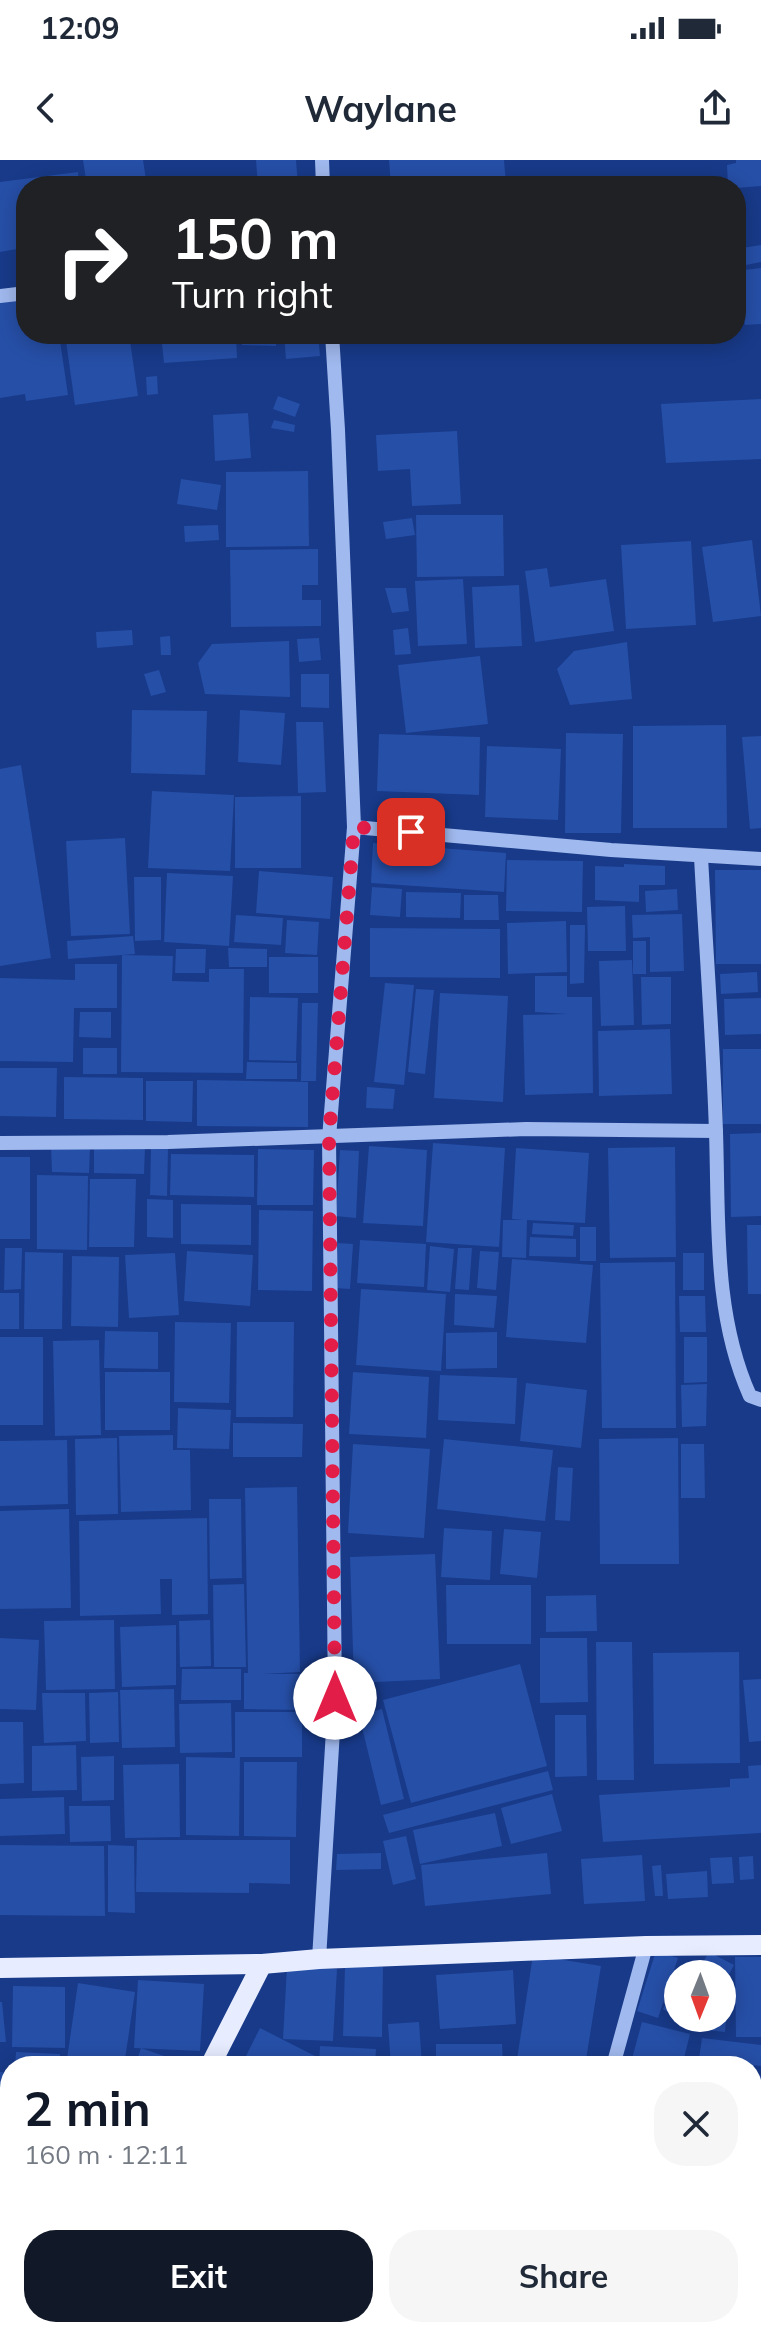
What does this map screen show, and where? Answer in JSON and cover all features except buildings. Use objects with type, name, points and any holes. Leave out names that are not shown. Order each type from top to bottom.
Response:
[{"type":"main road","points":[[0,1968],[262,1964],[646,1946],[761,1945]]},
{"type":"main road","points":[[215,2056],[262,1964]]},
{"type":"street","points":[[319,1959],[335,1698],[329,1138],[354,827],[333,344]]},
{"type":"street","points":[[354,827],[701,857],[761,859]]},
{"type":"street","points":[[701,857],[716,1131],[718,1263],[736,1366],[750,1396],[761,1400]]},
{"type":"street","points":[[0,1143],[329,1138],[526,1129],[716,1131]]},
{"type":"street","points":[[616,2056],[646,1946]]},
{"type":"route","points":[[335,1698],[329,1138],[354,827],[411,832]]}]
